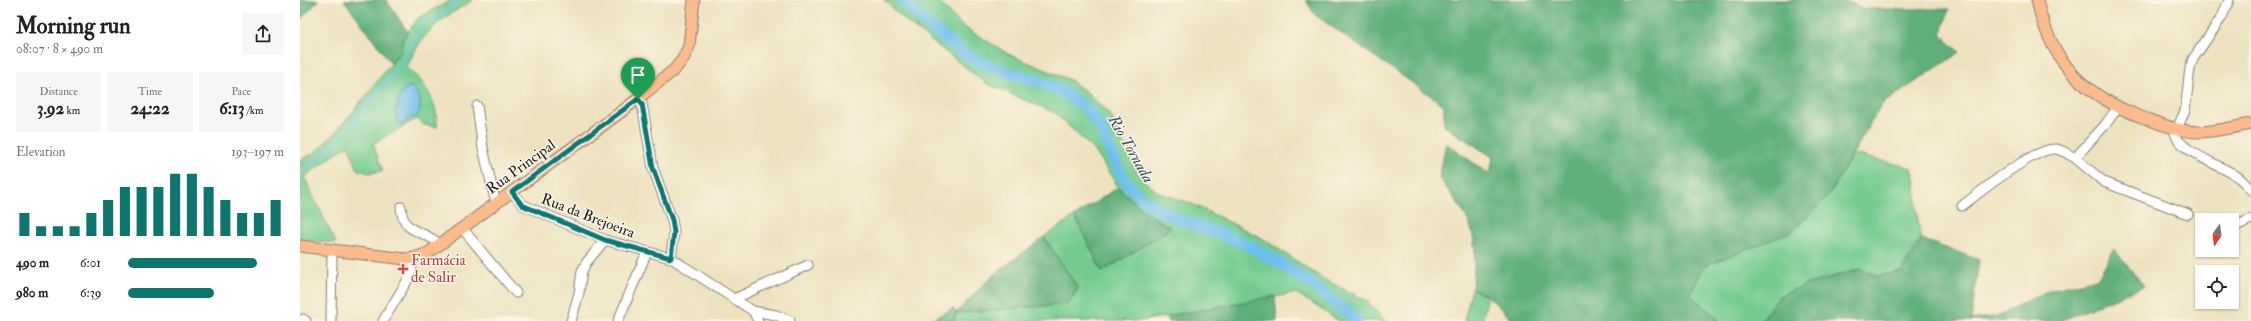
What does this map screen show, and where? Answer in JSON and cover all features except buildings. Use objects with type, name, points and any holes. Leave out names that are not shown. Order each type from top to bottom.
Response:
[{"type":"main road","name":"Rua Principal","points":[[300,246],[332,251],[414,258],[428,253],[666,77],[683,59],[690,39],[694,0]]},
{"type":"main road","points":[[2036,0],[2049,40],[2066,66],[2088,89],[2118,107],[2176,129],[2207,132],[2251,124]]},
{"type":"street","points":[[2229,0],[2222,17],[2193,59],[2190,68],[2185,111],[2176,129],[2176,136],[2179,142],[2200,156],[2237,176],[2251,190]]},
{"type":"street","points":[[638,99],[642,104],[653,168],[672,220],[674,232],[671,258]]},
{"type":"street","points":[[477,106],[483,148],[496,204]]},
{"type":"street","points":[[2075,158],[2105,125],[2118,107]]},
{"type":"street","points":[[1962,206],[2020,164],[2045,150],[2056,149],[2075,158],[2104,182],[2188,214]]},
{"type":"street","name":"Rua da Brejoeira","points":[[512,192],[522,205],[605,240],[671,258],[753,311],[758,321]]},
{"type":"street","points":[[401,207],[402,215],[410,229],[431,237],[440,245]]},
{"type":"street","points":[[2239,225],[2251,219]]},
{"type":"street","points":[[462,228],[516,293]]},
{"type":"street","points":[[572,321],[579,293],[582,271],[586,263],[605,240]]},
{"type":"street","points":[[331,321],[332,251]]},
{"type":"street","points":[[618,321],[647,252]]},
{"type":"street","points":[[383,321],[410,276],[414,258]]},
{"type":"street","points":[[734,299],[808,265]]},
{"type":"street","points":[[753,311],[776,315],[790,321]]},
{"type":"green space","points":[[300,0],[319,0],[300,20]]},
{"type":"green space","points":[[344,0],[386,0],[408,32],[403,39],[401,51],[391,63]]},
{"type":"green space","points":[[452,0],[473,0],[442,20],[426,35],[413,54],[407,67],[425,86],[433,101],[437,118],[437,127],[424,125],[419,119],[414,120],[373,144],[383,171],[369,173],[358,170],[348,145],[304,177],[336,243],[300,240],[300,160],[314,153],[334,134],[365,97],[401,51],[403,39],[418,18]]},
{"type":"green space","points":[[884,0],[937,0],[962,26],[1010,55],[1072,81],[1090,95],[1111,116],[1133,166],[1143,180],[1158,192],[1192,204],[1262,238],[1325,280],[1366,300],[1385,321],[1339,321],[1296,293],[1140,321],[954,321],[956,313],[1069,304],[1078,288],[1044,237],[1075,216],[1102,272],[1171,228],[1145,212],[1118,187],[1095,151],[1055,113],[986,83],[903,19]]},
{"type":"green space","points":[[1306,0],[1843,0],[1865,9],[1949,9],[1941,35],[1960,52],[1881,105],[1829,195],[1792,232],[1704,266],[1690,295],[1720,321],[1513,321],[1488,296],[1472,289],[1475,254],[1471,229],[1467,218],[1439,178],[1446,143],[1490,175],[1493,157],[1444,126],[1444,105],[1315,15]]},
{"type":"green space","points":[[1853,154],[1912,168],[1916,182],[1917,214],[1921,239],[1902,271],[1877,276],[1861,269],[1779,296],[1761,321],[1720,321],[1690,295],[1704,266],[1829,195]]},
{"type":"green space","points":[[1118,187],[1145,212],[1171,228],[1102,272],[1075,216]]},
{"type":"green space","points":[[1044,237],[1078,288],[1068,304],[956,313],[992,276]]},
{"type":"green space","points":[[1921,239],[1979,260],[1971,320],[1997,316],[2049,290],[2097,279],[2114,249],[2144,286],[2060,321],[1761,321],[1779,296],[1805,285],[1861,269],[1877,276],[1902,271]]},
{"type":"green space","points":[[1472,289],[1488,296],[1482,321],[1464,321]]},
{"type":"green space","points":[[1275,296],[1277,321],[1168,321],[1168,316]]},
{"type":"green space","points":[[953,308],[956,313],[954,321],[930,321]]},
{"type":"water","points":[[411,86],[420,100],[420,108],[417,116],[408,118],[404,125],[397,123],[396,112],[402,90]]},
{"type":"waterway","points":[[300,172],[325,154],[354,122],[400,66],[424,25],[450,9],[459,0]]},
{"type":"waterway","name":"Rio Tornada","points":[[903,0],[918,16],[938,33],[978,61],[996,69],[1060,90],[1087,110],[1102,132],[1125,181],[1147,202],[1176,218],[1238,241],[1267,255],[1333,301],[1357,321]]},
{"type":"place","name":"Farmácia de Salir","points":[[403,269]]},
{"type":"route","points":[[638,99],[642,104],[648,151],[672,220],[674,232],[671,258],[605,240],[522,205],[512,192],[638,99]]}]
